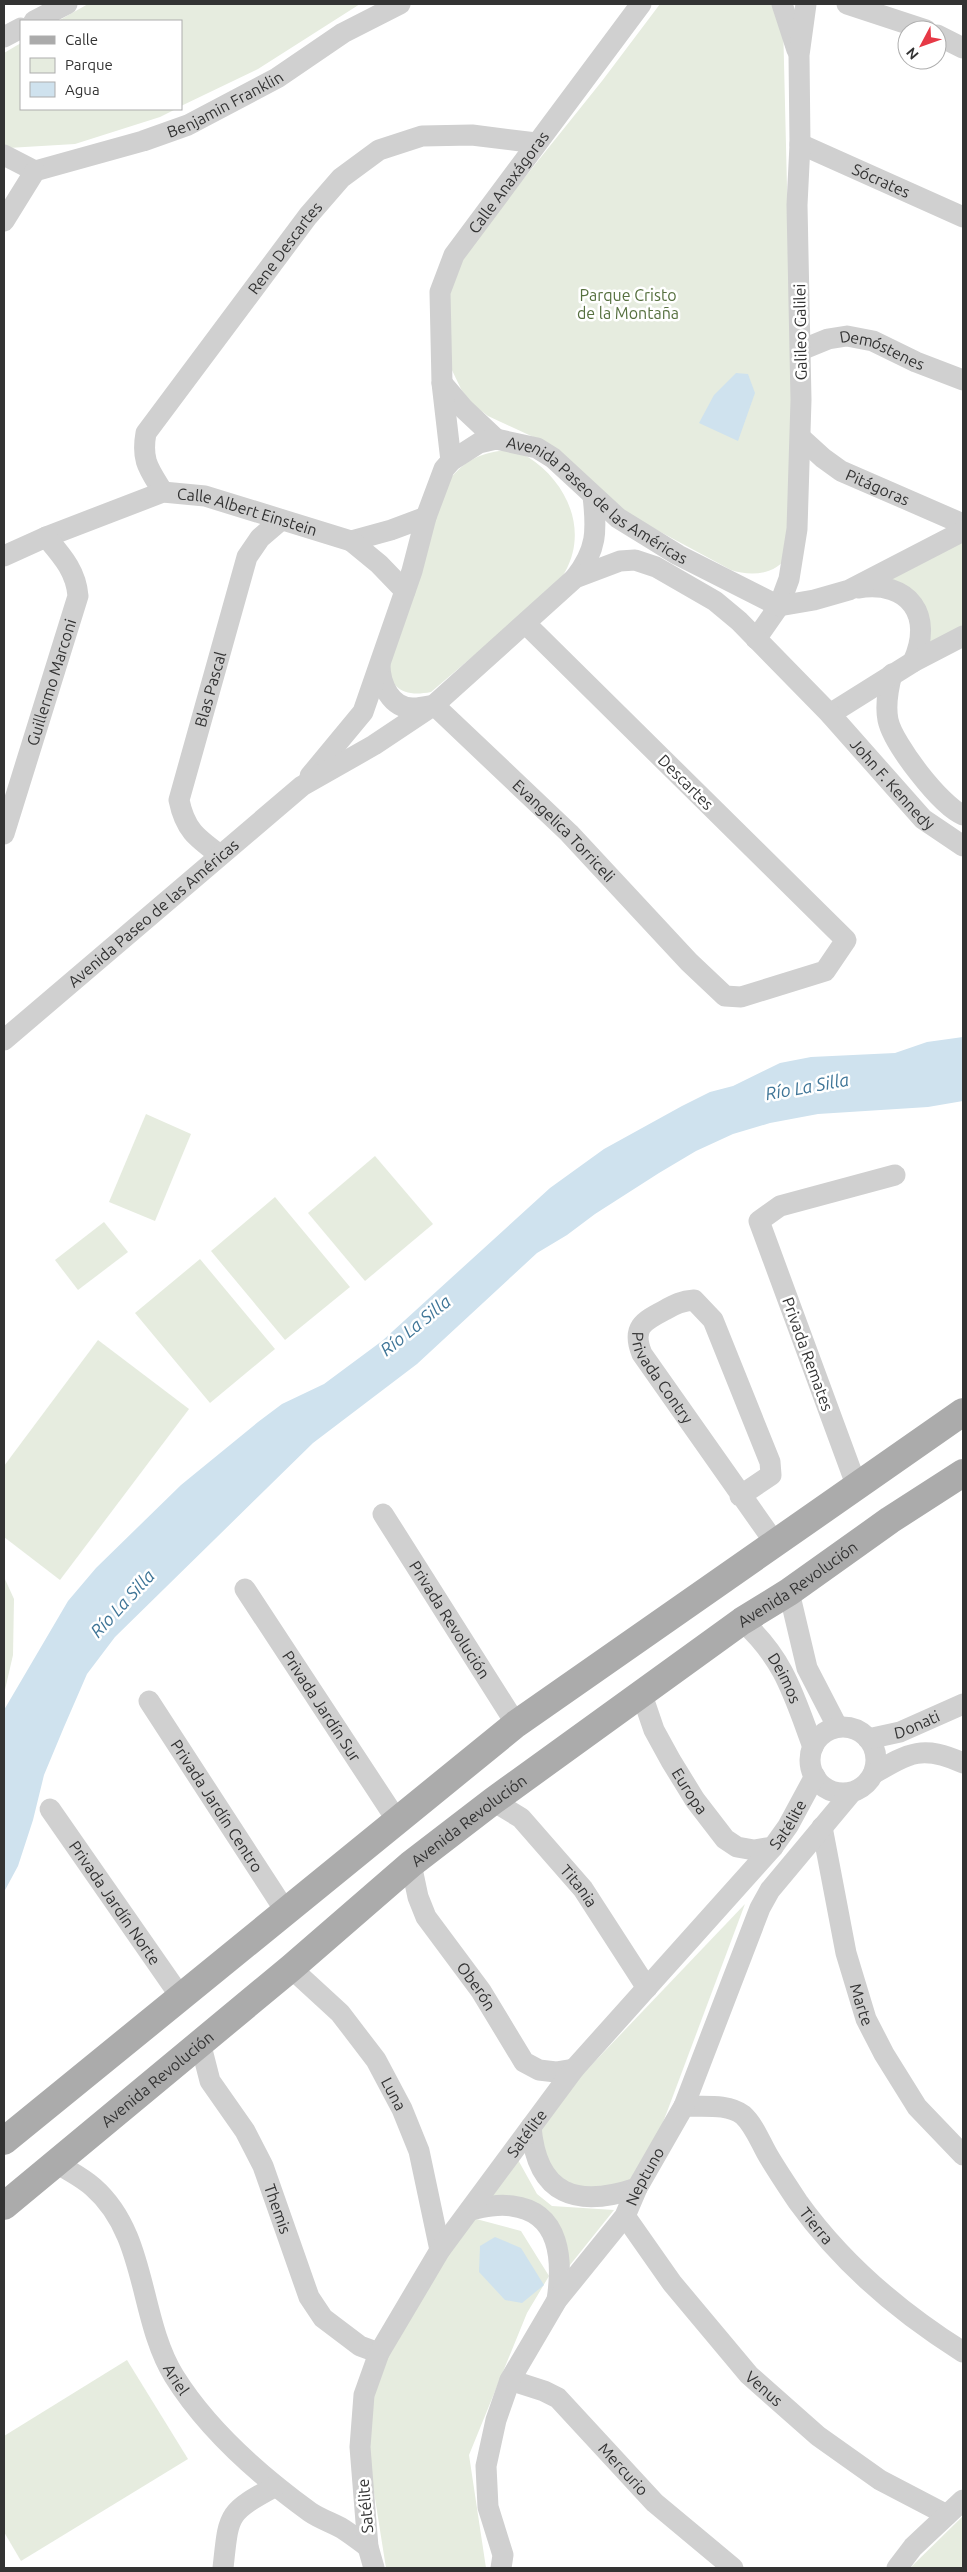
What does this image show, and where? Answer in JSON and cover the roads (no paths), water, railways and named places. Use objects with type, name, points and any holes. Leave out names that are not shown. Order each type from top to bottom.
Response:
[{"type":"main road","points":[[4,2141],[516,1724],[963,1412]]},
{"type":"main road","name":"Avenida Revolución","points":[[4,2206],[291,1968],[411,1864],[493,1801],[641,1692],[742,1621],[789,1592],[890,1520],[963,1473]]},
{"type":"street","points":[[36,20],[67,4]]},
{"type":"street","name":"Benjamin Franklin","points":[[35,171],[143,141],[188,126],[277,78],[343,33],[400,4]]},
{"type":"street","name":"Calle Anaxágoras","points":[[451,461],[442,383],[440,292],[454,255],[641,4]]},
{"type":"street","name":"Galileo Galilei","points":[[782,4],[799,55]]},
{"type":"street","name":"Galileo Galilei","points":[[756,639],[779,606],[789,579],[796,539],[801,438],[801,350],[797,205],[800,144],[799,55],[806,4]]},
{"type":"street","points":[[847,4],[897,20]]},
{"type":"street","points":[[4,37],[20,29]]},
{"type":"street","points":[[947,40],[963,48]]},
{"type":"street","name":"Rene Descartes","points":[[163,492],[145,464],[143,450],[146,433],[308,216],[341,178],[379,150],[422,136],[472,135],[536,144]]},
{"type":"street","name":"Sócrates","points":[[800,144],[963,217]]},
{"type":"street","points":[[4,155],[35,171],[4,221]]},
{"type":"street","name":"Demóstenes","points":[[801,350],[828,339],[847,336],[873,341],[916,362],[963,380]]},
{"type":"street","points":[[442,383],[464,410],[496,439]]},
{"type":"street","name":"Pitágoras","points":[[801,438],[841,471],[963,524]]},
{"type":"street","name":"Avenida Paseo de las Américas","points":[[4,1040],[302,786],[363,712],[405,591],[426,517],[444,469],[451,461],[479,443],[496,439],[537,448],[553,458],[618,518],[678,555],[779,606]]},
{"type":"street","name":"Calle Albert Einstein","points":[[4,556],[46,537],[163,492],[205,496],[351,541],[379,564],[405,591]]},
{"type":"street","points":[[575,578],[585,566],[593,548],[595,517],[593,496]]},
{"type":"street","points":[[351,541],[392,530],[426,517]]},
{"type":"street","name":"Blas Pascal","points":[[220,855],[197,838],[187,826],[179,800],[247,556],[260,538],[281,520]]},
{"type":"street","points":[[849,590],[963,531]]},
{"type":"street","name":"Guillermo Marconi","points":[[4,834],[78,596],[77,583],[71,568],[46,537]]},
{"type":"street","name":"Avenida Paseo de las Américas","points":[[302,786],[374,746],[434,705],[575,578],[620,561],[635,560],[656,567],[715,601],[739,621],[830,714]]},
{"type":"street","points":[[779,606],[849,590],[881,587],[895,590],[909,600],[920,614],[922,632],[913,662]]},
{"type":"street","name":"Descartes","points":[[526,624],[846,940]]},
{"type":"street","points":[[830,714],[892,674],[963,636]]},
{"type":"street","points":[[380,665],[380,675],[385,690],[394,701],[404,707],[413,708],[434,705]]},
{"type":"street","name":"John F. Kennedy","points":[[892,674],[887,703],[891,733],[939,797],[956,812],[963,815]]},
{"type":"street","name":"Evangelica Torriceli","points":[[434,705],[569,833],[689,962],[726,996],[741,997],[826,971],[846,940]]},
{"type":"street","name":"John F. Kennedy","points":[[830,714],[923,819],[963,846]]},
{"type":"street","name":"Privada Remates","points":[[857,1487],[759,1222],[780,1206],[895,1174]]},
{"type":"street","name":"Privada Contry","points":[[740,1496],[770,1475],[770,1462],[713,1320],[694,1300],[682,1301],[643,1322],[638,1332],[638,1344],[642,1354],[740,1496],[776,1543]]},
{"type":"street","name":"Privada Revolución","points":[[383,1514],[516,1724]]},
{"type":"street","name":"Privada Jardín Sur","points":[[244,1589],[398,1822]]},
{"type":"street","name":"Deimos","points":[[789,1592],[807,1668],[837,1726]]},
{"type":"street","name":"Deimos","points":[[742,1621],[767,1645],[786,1674],[813,1747]]},
{"type":"street","name":"Europa","points":[[641,1692],[654,1730],[671,1761],[695,1800],[725,1839],[737,1847],[754,1850],[773,1847]]},
{"type":"street","name":"Privada Jardín Centro","points":[[148,1701],[286,1912]]},
{"type":"street","name":"Donati","points":[[868,1739],[900,1732],[963,1704]]},
{"type":"street","points":[[837,1726],[850,1727],[868,1739],[873,1747],[876,1762],[873,1774],[862,1788],[851,1793],[834,1790],[815,1776],[809,1761],[813,1747],[826,1731],[837,1726]]},
{"type":"street","name":"Donati","points":[[873,1774],[896,1760],[930,1751],[963,1763]]},
{"type":"street","name":"Satélite","points":[[374,2568],[368,2547],[361,2438],[364,2395],[380,2353],[440,2250],[574,2069],[773,1847],[788,1826],[815,1776]]},
{"type":"street","name":"Neptuno","points":[[506,2564],[488,2507],[486,2466],[496,2420],[510,2380],[557,2300],[626,2216],[637,2188],[684,2106],[760,1908],[770,1890],[851,1793]]},
{"type":"street","name":"Titania","points":[[493,1801],[521,1818],[583,1889],[647,1988]]},
{"type":"street","name":"Privada Jardín Norte","points":[[50,1809],[180,1996]]},
{"type":"street","name":"Marte","points":[[822,1827],[846,1953],[866,2019],[884,2054],[918,2107],[963,2155]]},
{"type":"street","name":"Oberón","points":[[411,1864],[418,1897],[426,1917],[481,1991],[524,2062],[539,2070],[556,2072],[574,2069]]},
{"type":"street","name":"Luna","points":[[291,1968],[340,2013],[376,2060],[402,2109],[419,2151],[440,2250]]},
{"type":"street","name":"Themis","points":[[200,2042],[203,2062],[210,2081],[245,2132],[263,2166],[288,2236],[297,2268],[309,2297],[323,2318],[360,2346],[380,2353]]},
{"type":"street","name":"Tierra","points":[[684,2106],[727,2108],[742,2115],[754,2128],[768,2156],[799,2203],[834,2245],[890,2300],[963,2352]]},
{"type":"street","points":[[531,2127],[533,2152],[540,2166],[550,2180],[564,2191],[576,2195],[596,2197],[614,2195],[637,2188]]},
{"type":"street","name":"Ariel","points":[[55,2162],[93,2187],[113,2211],[130,2243],[144,2284],[156,2338],[173,2374],[194,2407],[276,2486],[312,2513],[343,2529],[368,2547]]},
{"type":"street","points":[[470,2210],[511,2206],[526,2208],[538,2214],[548,2226],[558,2246],[561,2277],[557,2300]]},
{"type":"street","name":"Venus","points":[[626,2216],[672,2283],[749,2375],[818,2436],[880,2480],[947,2515]]},
{"type":"street","name":"Mercurio","points":[[510,2380],[544,2390],[558,2398],[655,2503],[733,2568]]},
{"type":"street","points":[[223,2568],[228,2524],[239,2508],[276,2486]]},
{"type":"street","points":[[897,2568],[914,2547],[963,2500]]},
{"type":"water","points":[[736,373],[748,374],[755,393],[738,441],[699,423],[714,395]]},
{"type":"water","name":"Río La Silla","points":[[963,1037],[963,1101],[928,1107],[818,1114],[770,1123],[733,1134],[696,1151],[595,1214],[567,1235],[537,1253],[417,1364],[313,1443],[115,1637],[87,1674],[44,1775],[33,1820],[18,1866],[4,1892],[4,1710],[68,1601],[96,1568],[181,1485],[282,1404],[324,1384],[382,1341],[550,1188],[604,1149],[710,1092],[733,1086],[780,1063],[811,1057],[895,1053],[927,1042]]},
{"type":"water","points":[[495,2237],[521,2248],[544,2285],[522,2303],[505,2300],[479,2272],[480,2246]]},
{"type":"park label","name":"Parque Cristo de la Montaña","points":[[628,304]]}]
